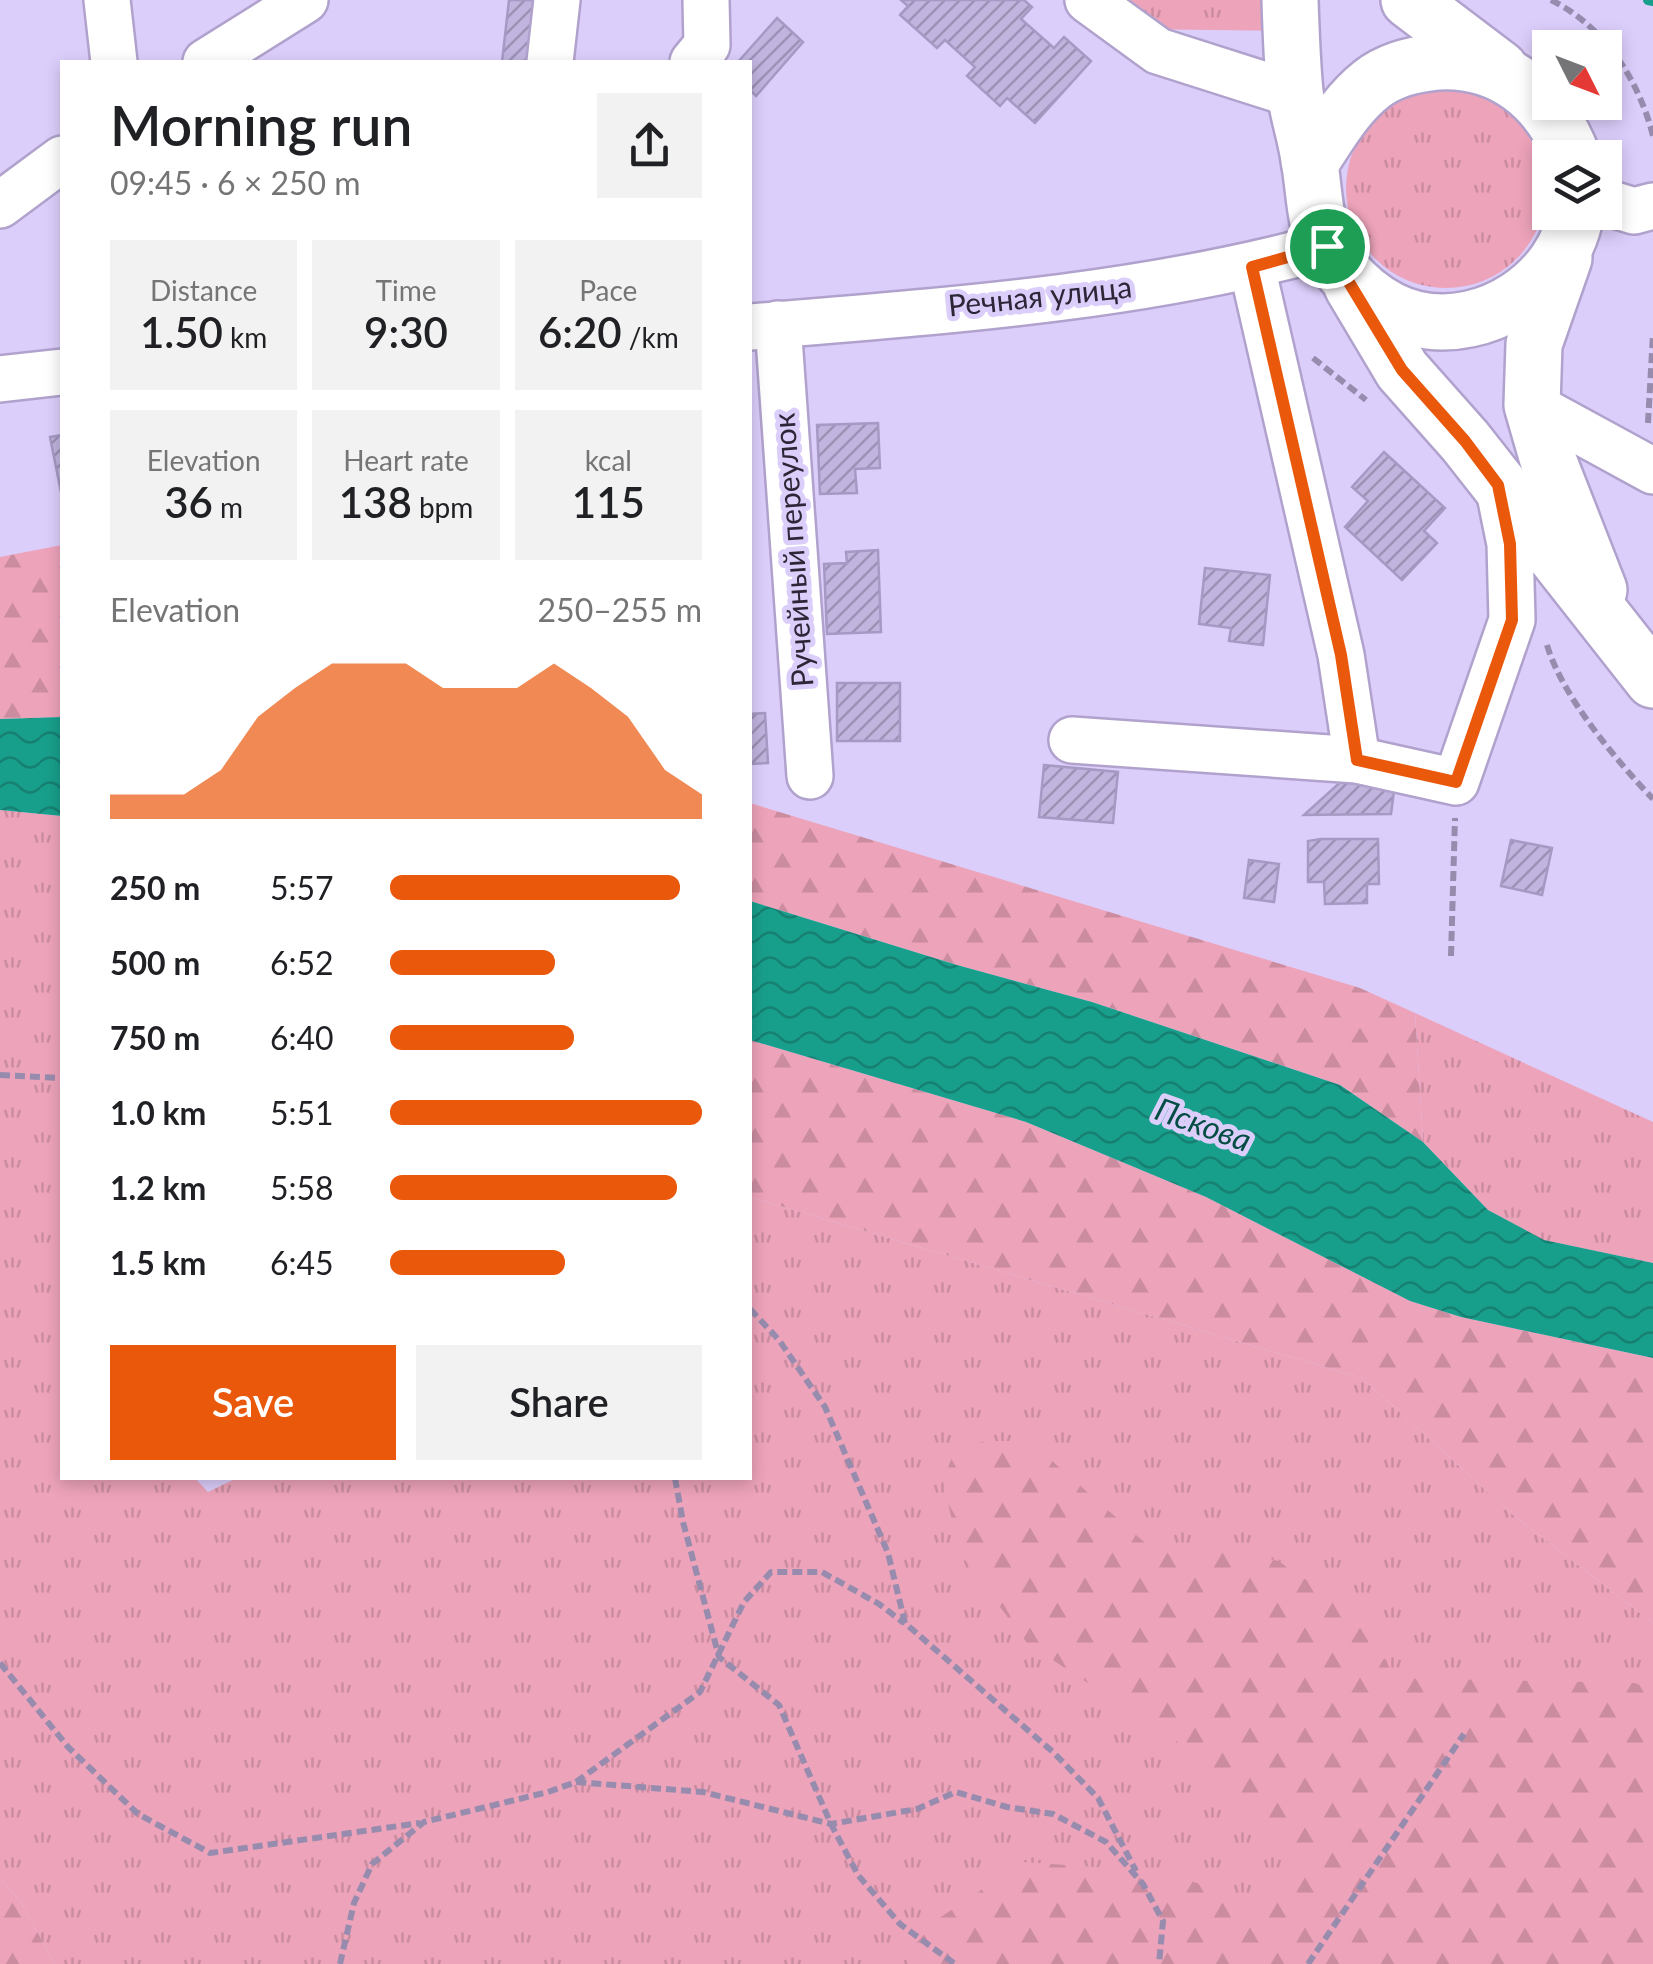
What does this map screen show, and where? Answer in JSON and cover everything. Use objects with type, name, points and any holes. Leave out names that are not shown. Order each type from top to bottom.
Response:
[{"type":"main road","points":[[1290,0],[1296,95],[1310,164],[1310,188],[1337,262],[1402,370],[1465,441],[1653,680]]},
{"type":"main road","points":[[1409,0],[1518,83],[1551,116],[1563,140]]},
{"type":"main road","points":[[1310,164],[1345,109],[1375,82],[1415,64],[1456,61],[1485,65],[1518,83]]},
{"type":"main road","points":[[1337,262],[1380,303],[1416,319],[1459,321],[1501,309],[1530,290],[1552,270],[1572,230]]},
{"type":"main road","points":[[1572,230],[1534,344],[1532,405],[1547,457],[1616,635]]},
{"type":"street","points":[[107,0],[114,60]]},
{"type":"street","points":[[209,60],[306,0]]},
{"type":"street","points":[[550,60],[557,0]]},
{"type":"street","points":[[695,60],[707,44],[706,0]]},
{"type":"street","points":[[1088,0],[1158,51],[1296,95]]},
{"type":"street","points":[[0,204],[60,159]]},
{"type":"street","points":[[1622,207],[1634,211],[1653,206]]},
{"type":"street","name":"Речная улица","points":[[764,326],[1104,293],[1252,267],[1337,262]]},
{"type":"street","points":[[1252,267],[1341,655],[1357,760]]},
{"type":"street","name":"Ручейный переулок","points":[[764,326],[810,776]]},
{"type":"street","points":[[0,378],[60,372]]},
{"type":"street","points":[[1532,405],[1649,469]]},
{"type":"street","points":[[1072,740],[1357,760],[1456,782],[1512,620],[1510,544],[1498,485]]},
{"type":"path","points":[[1551,0],[1578,14],[1632,76],[1653,136]]},
{"type":"path","points":[[1649,469],[1653,334]]},
{"type":"path","points":[[1544,633],[1553,666],[1617,760],[1653,798]]},
{"type":"path","points":[[1452,956],[1456,782]]},
{"type":"path","points":[[0,1075],[60,1078]]},
{"type":"path","points":[[752,1311],[779,1340],[825,1407],[888,1553],[905,1624]]},
{"type":"path","points":[[676,1480],[719,1656],[779,1705],[830,1824],[858,1875],[900,1924],[955,1964]]},
{"type":"path","points":[[0,1664],[68,1747],[138,1814],[210,1853],[424,1822],[576,1782],[700,1692],[744,1602],[771,1572],[822,1572],[880,1604],[905,1624],[1054,1753],[1098,1798],[1162,1921],[1160,1964]]},
{"type":"path","points":[[1308,1964],[1464,1734]]},
{"type":"path","points":[[576,1782],[704,1792],[830,1824],[916,1810],[956,1792],[1052,1814],[1106,1842],[1143,1884]]},
{"type":"path","points":[[340,1964],[354,1903],[372,1864],[424,1822]]},
{"type":"green space","points":[[1095,0],[1298,0],[1293,31],[1131,29]]},
{"type":"green space","points":[[1427,90],[1465,90],[1501,105],[1533,140],[1532,230],[1536,230],[1529,243],[1501,271],[1465,286],[1427,286],[1391,271],[1363,243],[1348,207],[1348,169],[1363,133],[1391,105]]},
{"type":"green space","points":[[60,545],[60,717],[0,719],[0,557]]},
{"type":"green space","points":[[752,804],[1360,988],[1415,1013],[1423,1142],[1340,1085],[1092,1002],[752,902]]},
{"type":"green space","points":[[0,810],[60,816],[60,1480],[197,1480],[208,1492],[233,1480],[752,1480],[752,1198],[1362,1378],[1512,1514],[1653,1623],[1653,1964],[55,1964],[22,1904],[0,1878]]},
{"type":"green space","points":[[1415,1013],[1653,1122],[1653,1263],[1543,1240],[1488,1210],[1423,1142]]},
{"type":"green space","points":[[752,1041],[1026,1122],[1206,1197],[1410,1301],[1461,1317],[1653,1358],[1653,1623],[1512,1514],[1362,1378],[752,1198]]},
{"type":"green space","points":[[985,1441],[1020,1441],[1051,1460],[1152,1549],[1210,1545],[1278,1561],[1362,1617],[1395,1678],[1635,1683],[1653,1691],[1653,1964],[910,1964],[912,1948],[938,1919],[1023,1862],[1164,1872],[1271,1908],[1294,1882],[1263,1820],[1182,1745],[1027,1643],[959,1552],[943,1480],[955,1450]]},
{"type":"green space","points":[[0,1878],[22,1904],[55,1964],[0,1964]]},
{"type":"water","points":[[60,717],[60,816],[0,810],[0,719]]},
{"type":"water","name":"Пскова","points":[[752,902],[1092,1002],[1340,1085],[1423,1142],[1488,1210],[1544,1240],[1653,1263],[1653,1358],[1461,1317],[1410,1301],[1206,1197],[1026,1122],[752,1041]]},
{"type":"building","points":[[509,0],[542,0],[534,60],[502,60]]},
{"type":"building","points":[[901,0],[1024,0],[1032,7],[1021,19],[1054,48],[1064,37],[1091,61],[1035,123],[1007,98],[1000,106],[967,76],[975,67],[945,40],[937,48],[900,15],[908,6]]},
{"type":"building","points":[[777,18],[803,42],[756,96],[752,92],[752,60],[740,60]]},
{"type":"building","points":[[878,423],[880,468],[855,469],[857,493],[820,494],[817,425]]},
{"type":"building","points":[[60,435],[60,487],[50,437]]},
{"type":"building","points":[[1384,452],[1445,508],[1424,531],[1437,543],[1402,580],[1345,527],[1368,501],[1352,487]]},
{"type":"building","points":[[878,550],[881,632],[827,634],[824,564],[847,563],[846,552]]},
{"type":"building","points":[[1205,568],[1270,575],[1263,645],[1229,641],[1231,628],[1199,624]]},
{"type":"building","points":[[837,683],[900,683],[900,741],[837,741]]},
{"type":"building","points":[[765,713],[768,763],[752,764],[752,714]]},
{"type":"building","points":[[1044,765],[1118,772],[1113,823],[1039,817]]},
{"type":"building","points":[[1346,777],[1395,783],[1391,814],[1304,815]]},
{"type":"building","points":[[1378,839],[1379,884],[1367,884],[1367,903],[1325,904],[1324,882],[1308,882],[1308,841]]},
{"type":"building","points":[[1511,840],[1552,848],[1542,895],[1501,886]]},
{"type":"building","points":[[1249,860],[1279,864],[1274,902],[1244,898]]},
{"type":"waterway","points":[[1648,0],[1653,1]]},
{"type":"route","points":[[1327,246],[1402,370],[1498,485],[1510,544],[1512,620],[1456,782],[1357,760],[1341,655],[1252,267],[1327,246]]}]
